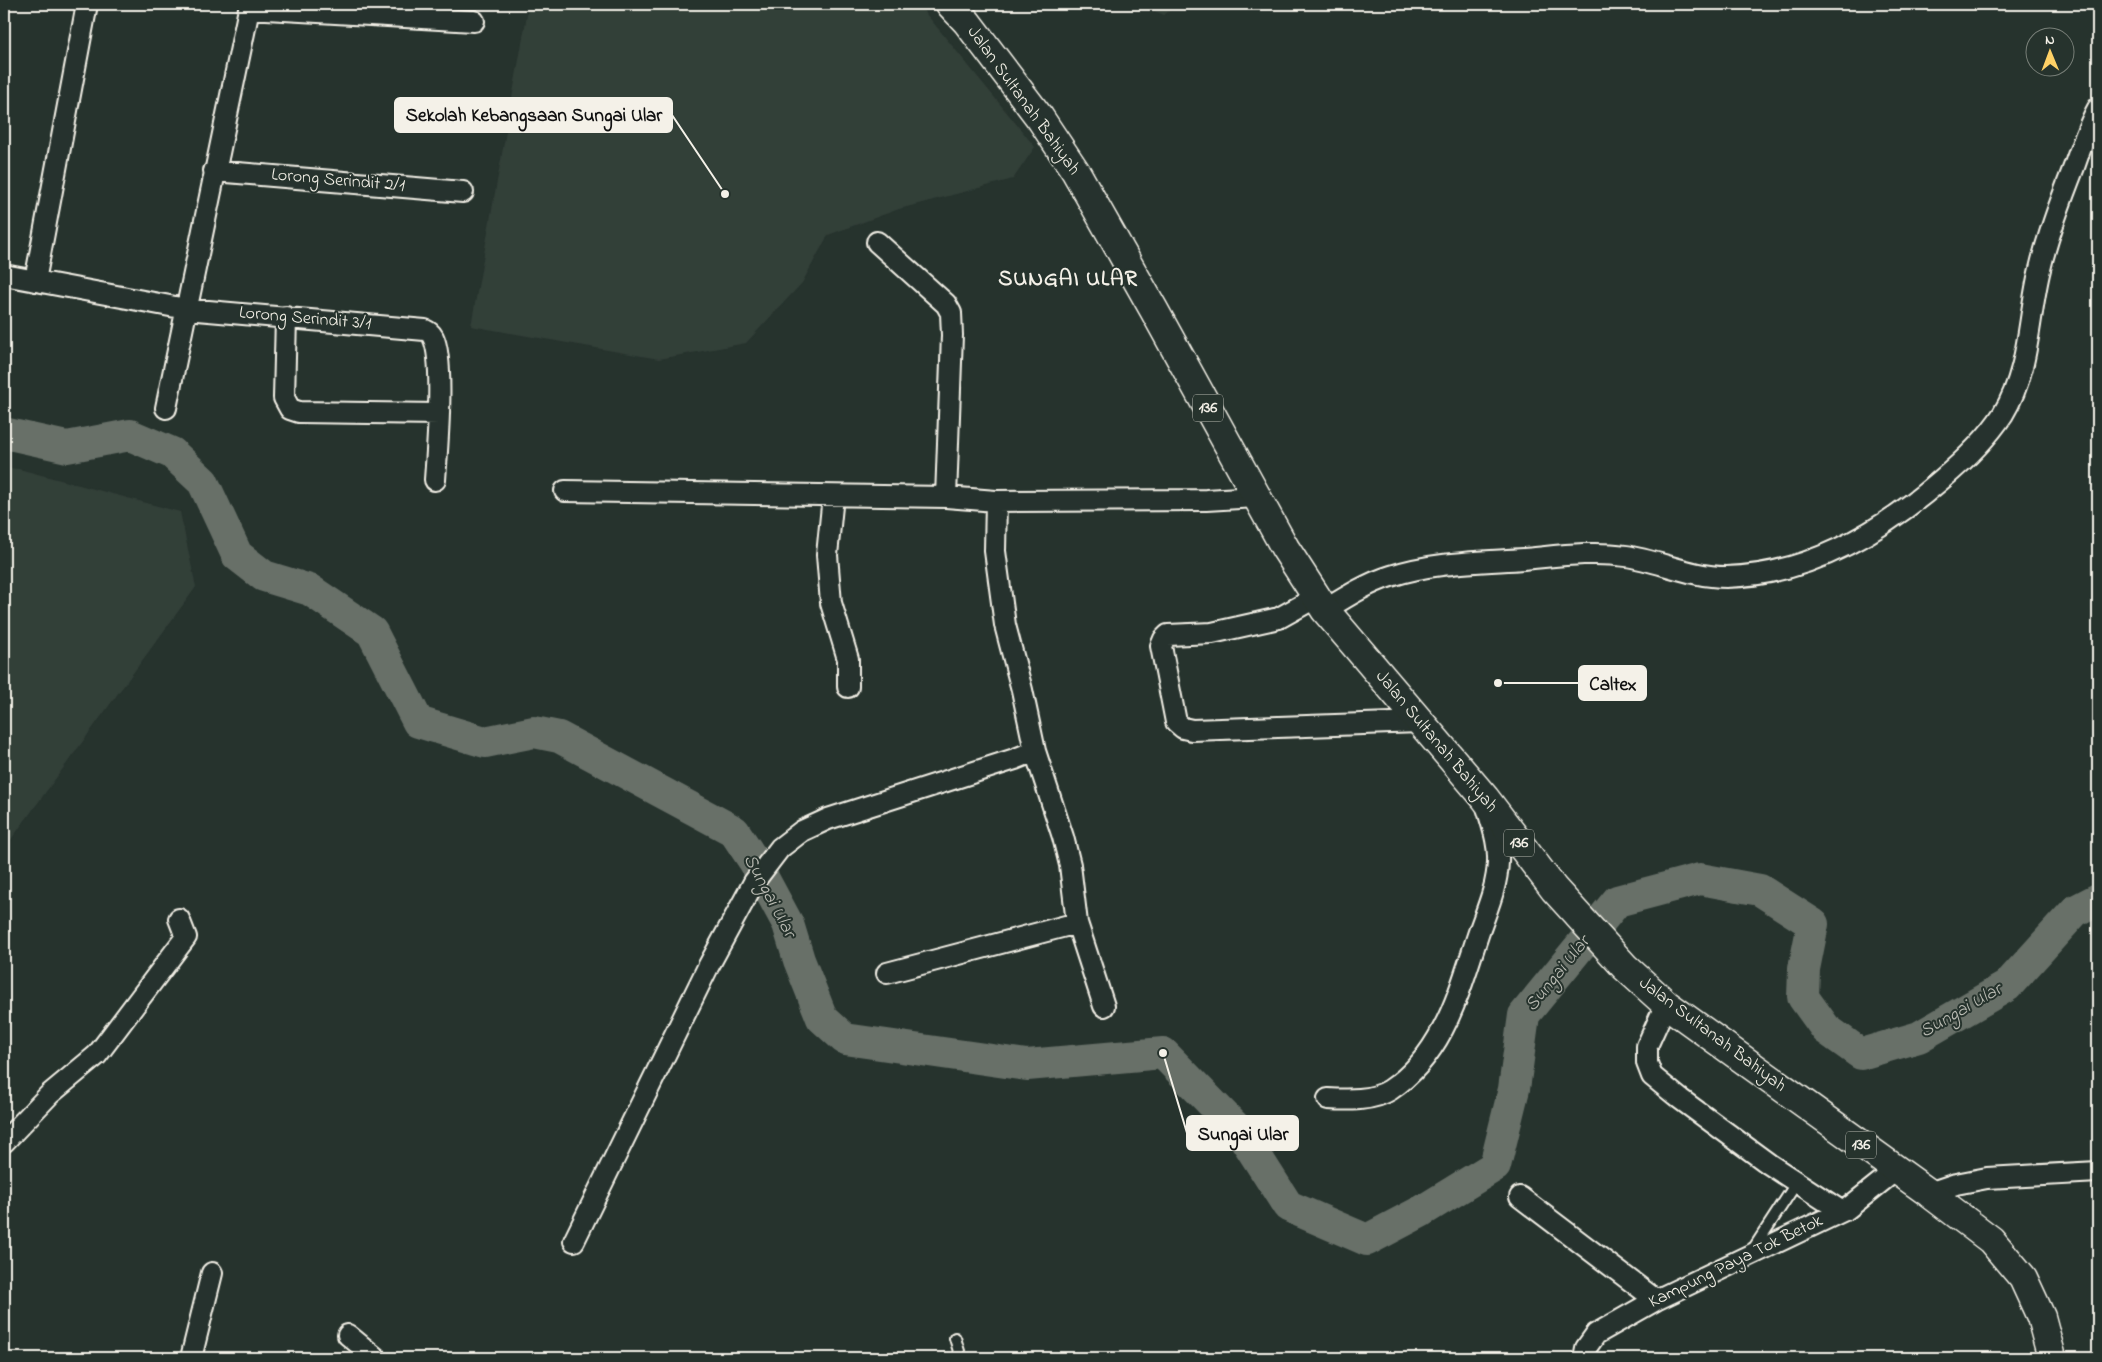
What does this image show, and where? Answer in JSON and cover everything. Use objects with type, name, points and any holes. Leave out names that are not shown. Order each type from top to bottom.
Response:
[{"type":"main road","name":"Jalan Sultanah Bahiyah","points":[[950,4],[967,22],[1040,118],[1076,172],[1256,497],[1320,604],[1484,798],[1554,888],[1625,967],[1666,1004],[1991,1240],[2023,1278],[2041,1317],[2052,1358]]},
{"type":"street","points":[[35,281],[87,4]]},
{"type":"street","points":[[166,408],[249,6],[474,21]]},
{"type":"street","points":[[1420,722],[1192,730],[1183,728],[1176,722],[1161,646],[1164,639],[1168,636],[1212,633],[1279,618],[1391,576],[1444,564],[1588,554],[1624,556],[1699,574],[1722,577],[1746,576],[1770,572],[1832,552],[1868,534],[1916,502],[1980,446],[2004,413],[2016,389],[2024,358],[2045,251],[2062,199],[2098,108]]},
{"type":"street","name":"Lorong Serindit 2/1","points":[[214,171],[463,192]]},
{"type":"street","points":[[877,242],[939,298],[951,314],[952,335],[946,496]]},
{"type":"street","name":"Lorong Serindit 3/1","points":[[4,276],[186,309],[425,330],[435,340],[438,361],[438,414]]},
{"type":"street","points":[[286,318],[284,398],[290,409],[299,412],[438,414],[435,480]]},
{"type":"street","points":[[565,491],[946,496],[996,501],[1206,500],[1256,497]]},
{"type":"street","points":[[833,496],[827,555],[831,603],[848,659],[848,687]]},
{"type":"street","points":[[996,501],[995,551],[1004,625],[1022,690],[1035,750],[1070,865],[1077,923],[1104,1006]]},
{"type":"street","points":[[574,1241],[708,967],[754,882],[780,848],[802,830],[828,820],[1015,759],[1035,750]]},
{"type":"street","points":[[1328,1099],[1355,1101],[1389,1090],[1424,1061],[1448,1019],[1462,987],[1496,882],[1497,844],[1484,798]]},
{"type":"street","points":[[4,1142],[50,1094],[96,1055],[186,937],[179,919]]},
{"type":"street","points":[[887,972],[1077,923]]},
{"type":"street","points":[[1666,1004],[1647,1046],[1647,1063],[1652,1076],[1679,1098],[1841,1211]]},
{"type":"street","name":"Kampung Paya Tok Betok","points":[[1584,1358],[1586,1348],[1596,1334],[1656,1300],[1841,1211],[1874,1189],[1896,1170]]},
{"type":"street","points":[[1930,1194],[1956,1184],[1987,1178],[2098,1172]]},
{"type":"street","points":[[1520,1197],[1656,1300]]},
{"type":"street","points":[[191,1358],[212,1273]]},
{"type":"street","points":[[348,1335],[376,1358]]},
{"type":"lane","points":[[1750,1254],[1797,1182]]},
{"type":"lane","points":[[955,1338],[960,1358]]},
{"type":"shaded area","points":[[529,4],[918,4],[1035,147],[1013,179],[899,209],[828,235],[802,283],[746,343],[659,359],[471,326]]},
{"type":"shaded area","points":[[1138,4],[1178,4],[1164,15]]},
{"type":"shaded area","points":[[4,468],[19,469],[180,512],[196,587],[4,849]]},
{"type":"waterway","name":"Sungai Ular","points":[[4,433],[67,447],[130,435],[172,453],[203,482],[237,555],[264,576],[310,590],[372,632],[418,722],[485,742],[534,732],[559,737],[734,831],[754,861],[788,924],[799,960],[822,1018],[845,1039],[1027,1065],[1163,1053],[1242,1134],[1288,1206],[1367,1240],[1422,1211],[1495,1166],[1514,1089],[1524,1015],[1617,901],[1700,879],[1760,890],[1813,924],[1804,969],[1803,997],[1826,1029],[1861,1054],[1919,1037],[2007,986],[2075,911],[2098,899]]},
{"type":"place","name":"Sekolah Kebangsaan Sungai Ular","points":[[725,194]]},
{"type":"place","name":"Caltex","points":[[1498,683]]},
{"type":"place","name":"Sungai Ular","points":[[1163,1053]]},
{"type":"district","name":"SUNGAI ULAR","points":[[1068,280]]}]
